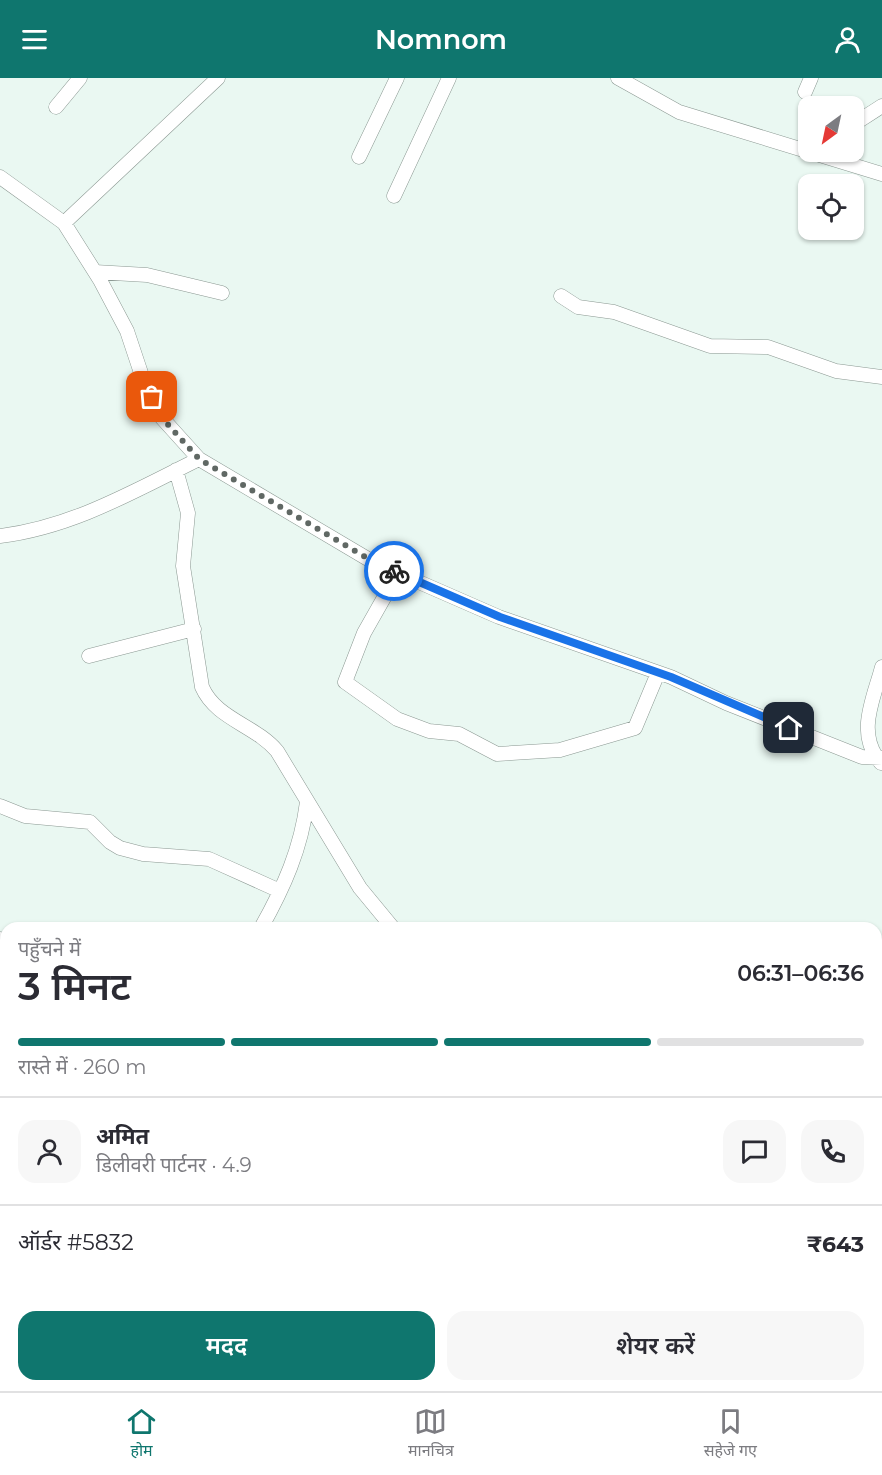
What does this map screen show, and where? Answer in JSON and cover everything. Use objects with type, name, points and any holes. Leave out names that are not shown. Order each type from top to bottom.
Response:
[{"type":"street","points":[[56,107],[80,78]]},
{"type":"street","points":[[63,223],[218,78]]},
{"type":"street","points":[[359,157],[397,78]]},
{"type":"street","points":[[394,196],[449,78]]},
{"type":"street","points":[[619,78],[679,112],[798,147]]},
{"type":"street","points":[[805,92],[811,78]]},
{"type":"street","points":[[864,118],[882,106]]},
{"type":"street","points":[[845,162],[882,174]]},
{"type":"street","points":[[2,182],[63,223],[95,272],[127,331],[142,376],[162,418],[199,459],[374,562],[398,573],[500,617],[658,673],[862,757],[880,760]]},
{"type":"street","points":[[95,272],[147,275],[222,292]]},
{"type":"street","points":[[561,296],[588,310],[615,312],[711,346],[768,347],[836,371],[882,377]]},
{"type":"street","points":[[0,536],[22,533],[81,517],[199,459]]},
{"type":"street","points":[[176,470],[188,513],[183,566],[202,687],[208,701],[216,709],[267,739],[360,888],[388,922]]},
{"type":"street","points":[[398,573],[364,633],[345,682],[397,719],[429,731],[459,734],[497,754],[560,750],[634,728],[658,673]]},
{"type":"street","points":[[90,656],[194,629]]},
{"type":"street","points":[[880,760],[869,741],[867,724],[870,705],[882,667]]},
{"type":"street","points":[[264,922],[294,864],[303,835],[308,802]]},
{"type":"street","points":[[0,806],[25,816],[90,822],[110,842],[120,848],[142,854],[209,859],[280,891]]},
{"type":"way so far","points":[[152,397],[162,418],[199,459],[374,562],[394,571]]},
{"type":"route","points":[[394,571],[500,617],[671,677],[726,703],[789,728]]}]
